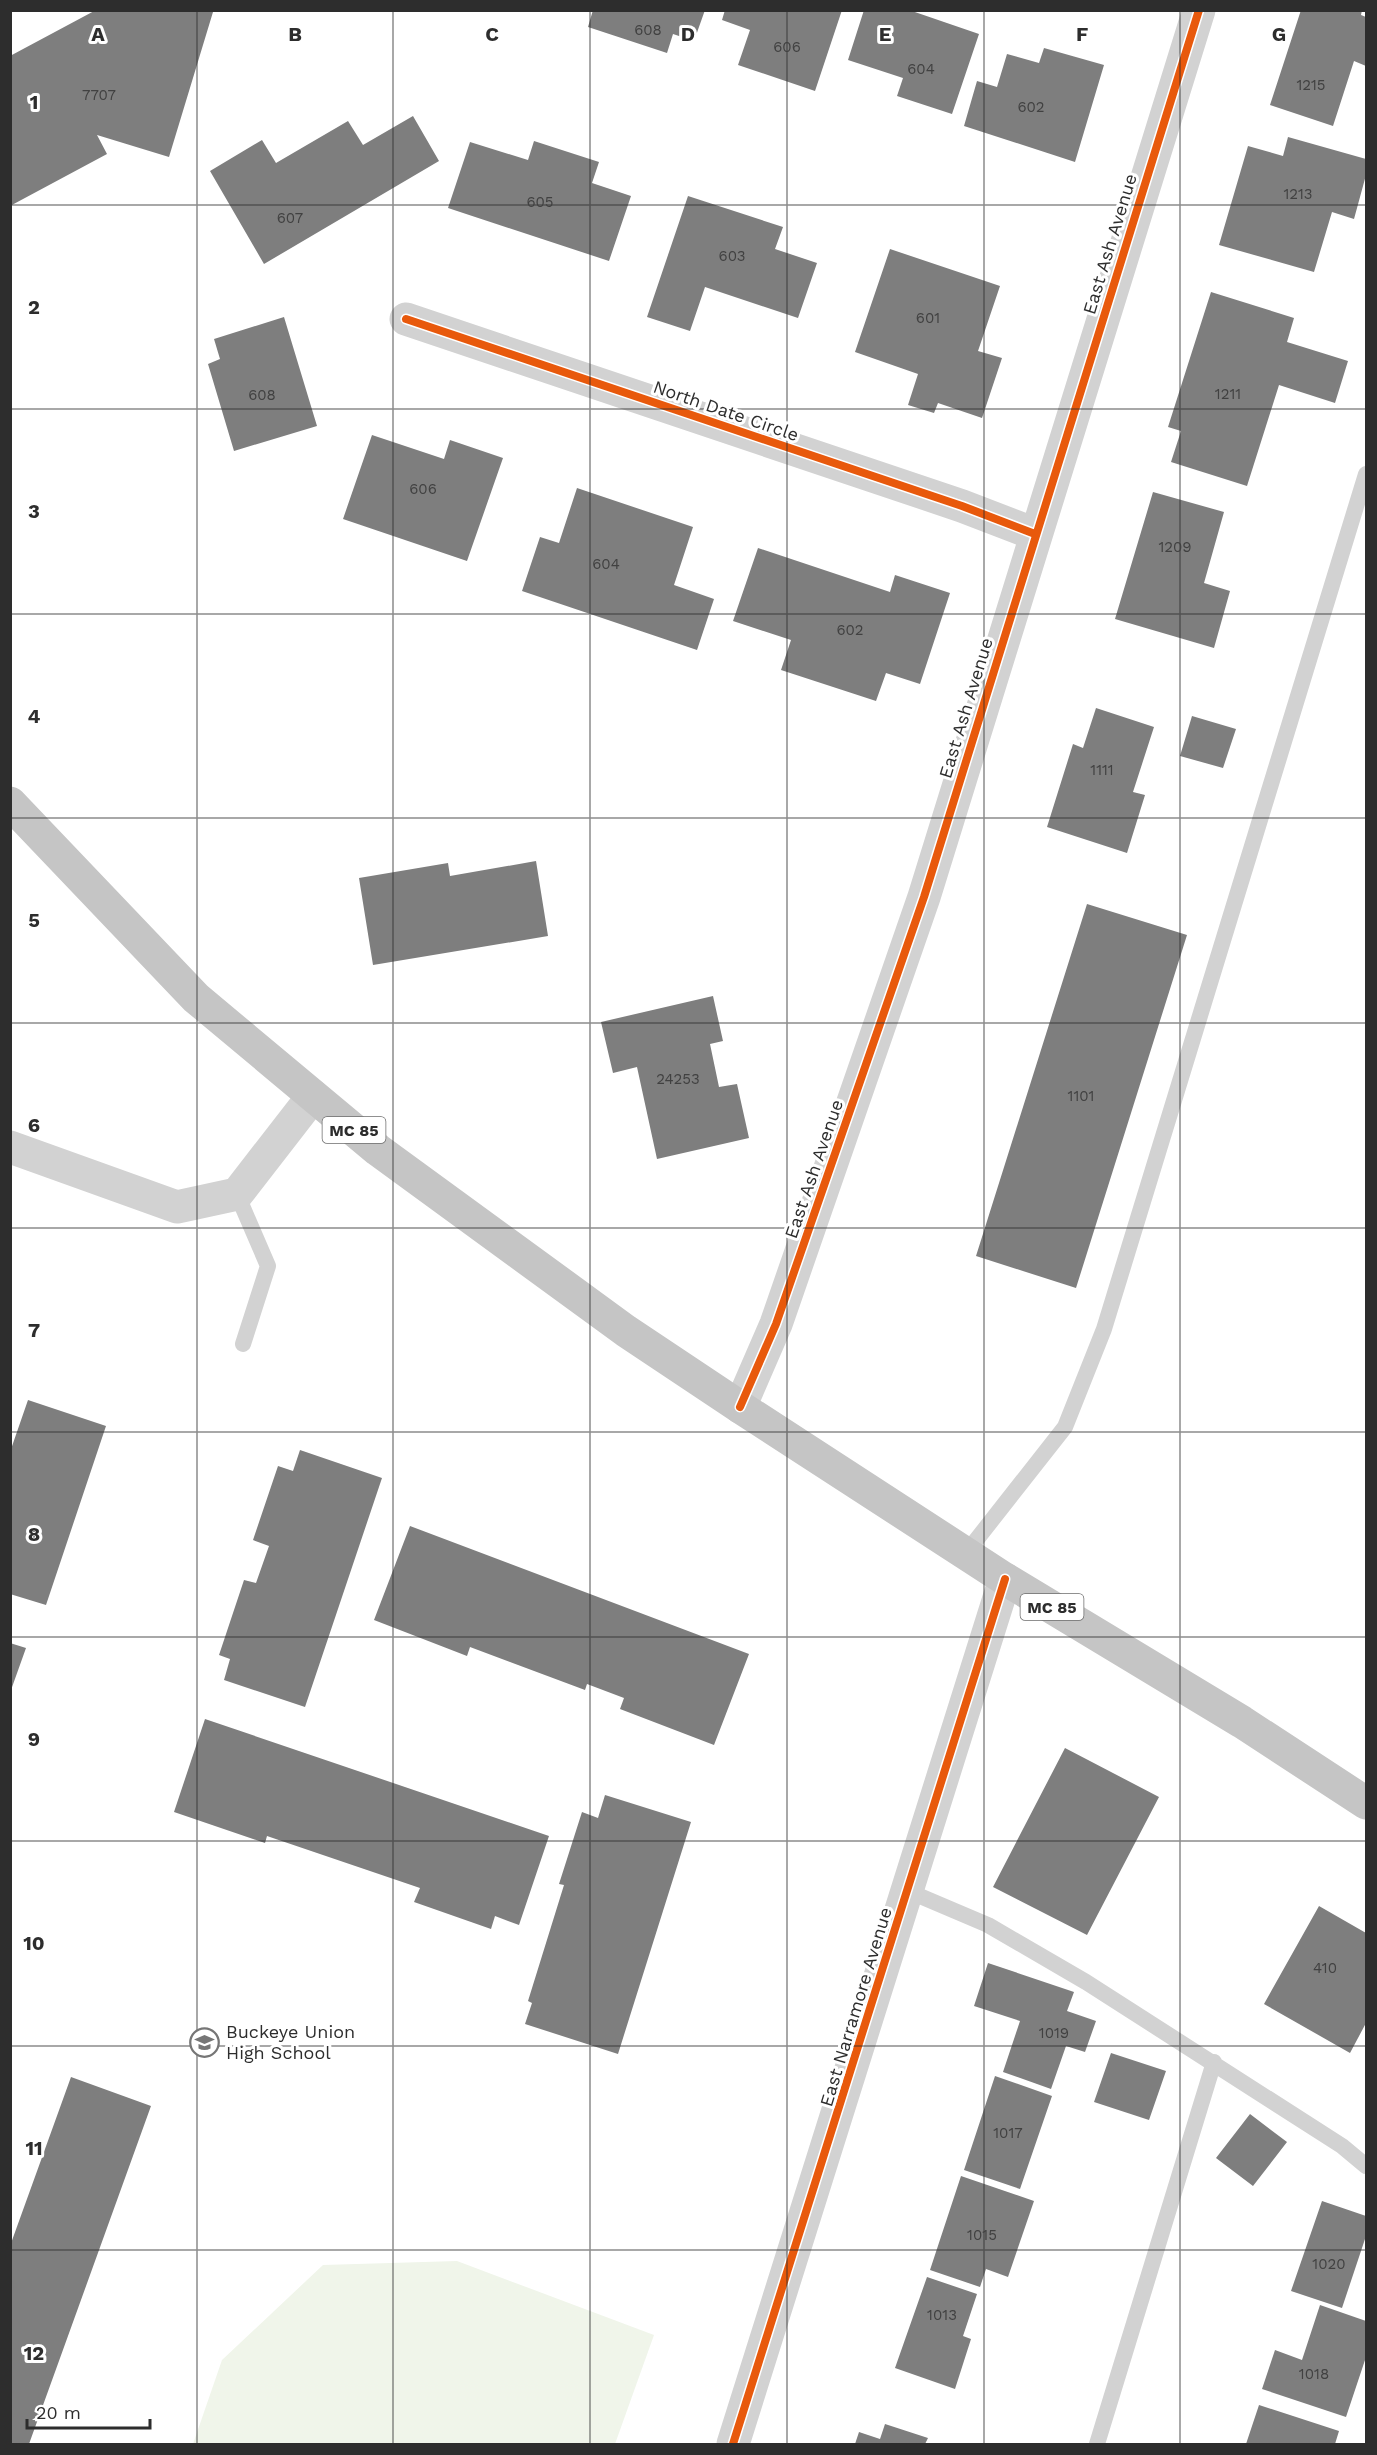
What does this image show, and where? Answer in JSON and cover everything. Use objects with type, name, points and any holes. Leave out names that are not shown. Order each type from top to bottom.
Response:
[{"type":"main road","name":"MC 85","points":[[10,803],[196,998],[378,1150],[597,1310],[740,1407],[1005,1579],[1242,1722],[1366,1803]]},
{"type":"street","name":"East Ash Avenue","points":[[740,1407],[776,1324],[924,897],[1199,10]]},
{"type":"street","name":"North Date Circle","points":[[406,319],[950,502],[1035,534]]},
{"type":"street","points":[[10,1147],[177,1207],[237,1194],[313,1096]]},
{"type":"street","name":"East Narramore Avenue","points":[[733,2445],[1005,1579]]},
{"type":"lane","points":[[966,1553],[1065,1426],[1104,1329],[1366,474]]},
{"type":"lane","points":[[237,1194],[268,1266],[243,1344]]},
{"type":"lane","points":[[908,1890],[988,1925],[1086,1982],[1342,2146],[1366,2166]]},
{"type":"lane","points":[[1097,2445],[1214,2062]]},
{"type":"shaded area","points":[[457,2261],[654,2335],[615,2444],[193,2444],[222,2360],[323,2265]]},
{"type":"building","points":[[96,10],[213,12],[169,157],[97,135],[107,154],[10,206],[10,56]]},
{"type":"building","points":[[593,10],[705,10],[694,41],[673,34],[667,53],[588,27]]},
{"type":"building","points":[[725,10],[842,10],[815,91],[738,65],[750,30],[722,20]]},
{"type":"building","points":[[864,10],[909,10],[979,34],[952,114],[897,96],[903,78],[848,60]]},
{"type":"building","points":[[1301,10],[1362,10],[1361,15],[1366,17],[1366,66],[1354,61],[1333,126],[1270,105]]},
{"type":"building","points":[[1044,48],[1104,65],[1075,162],[964,126],[977,81],[997,87],[1007,54],[1039,63]]},
{"type":"building","points":[[413,116],[439,161],[264,264],[210,171],[262,140],[276,163],[348,121],[363,145]]},
{"type":"building","points":[[1288,137],[1366,159],[1366,175],[1354,219],[1332,212],[1314,272],[1219,245],[1248,146],[1283,156]]},
{"type":"building","points":[[534,141],[599,162],[592,183],[631,196],[609,261],[448,208],[470,142],[528,160]]},
{"type":"building","points":[[688,196],[783,227],[775,249],[817,263],[798,318],[705,287],[690,331],[647,317]]},
{"type":"building","points":[[890,249],[1000,286],[978,351],[1002,358],[982,418],[938,403],[934,413],[908,405],[918,374],[855,352]]},
{"type":"building","points":[[1211,292],[1294,318],[1287,342],[1348,361],[1335,403],[1279,385],[1247,486],[1171,462],[1181,431],[1168,427]]},
{"type":"building","points":[[284,317],[317,426],[234,451],[208,364],[220,359],[214,339]]},
{"type":"building","points":[[372,435],[444,459],[450,440],[503,458],[467,561],[343,519]]},
{"type":"building","points":[[577,488],[693,527],[674,585],[714,599],[697,650],[522,591],[540,537],[559,543]]},
{"type":"building","points":[[1153,492],[1224,512],[1204,583],[1230,591],[1214,648],[1115,619]]},
{"type":"building","points":[[758,548],[890,592],[895,575],[950,593],[920,684],[886,673],[876,701],[781,670],[791,640],[733,621]]},
{"type":"building","points":[[1096,708],[1154,727],[1133,792],[1145,795],[1127,853],[1047,827],[1073,744],[1083,748]]},
{"type":"building","points":[[1192,716],[1236,729],[1223,768],[1180,756]]},
{"type":"building","points":[[536,861],[548,936],[373,965],[359,878],[448,863],[450,876]]},
{"type":"building","points":[[1087,904],[1187,935],[1076,1288],[976,1256]]},
{"type":"building","points":[[713,996],[723,1041],[710,1044],[719,1087],[737,1084],[749,1138],[657,1159],[637,1067],[613,1073],[601,1022]]},
{"type":"building","points":[[28,1400],[106,1426],[46,1605],[10,1594],[10,1452]]},
{"type":"building","points":[[300,1450],[382,1478],[305,1707],[224,1680],[230,1659],[219,1655],[244,1580],[256,1583],[269,1546],[253,1540],[278,1466],[293,1471]]},
{"type":"building","points":[[410,1526],[749,1654],[714,1745],[620,1709],[624,1698],[587,1684],[585,1690],[470,1647],[467,1656],[374,1620]]},
{"type":"building","points":[[10,1643],[26,1648],[11,1690],[10,1690]]},
{"type":"building","points":[[205,1719],[549,1836],[519,1925],[495,1916],[491,1929],[414,1902],[420,1888],[267,1836],[265,1843],[174,1812]]},
{"type":"building","points":[[1065,1748],[1159,1797],[1087,1935],[993,1887]]},
{"type":"building","points":[[605,1795],[691,1822],[618,2054],[525,2024],[532,2003],[528,2001],[564,1885],[559,1884],[582,1812],[598,1818]]},
{"type":"building","points":[[1319,1906],[1366,1933],[1366,2023],[1350,2053],[1264,2004]]},
{"type":"building","points":[[988,1963],[1074,1992],[1067,2011],[1096,2021],[1085,2052],[1066,2046],[1051,2089],[1003,2072],[1020,2021],[974,2006]]},
{"type":"building","points":[[1111,2053],[1166,2071],[1149,2120],[1094,2102]]},
{"type":"building","points":[[995,2076],[1052,2096],[1020,2189],[964,2170]]},
{"type":"building","points":[[71,2077],[151,2106],[29,2444],[10,2444],[10,2246]]},
{"type":"building","points":[[1250,2114],[1287,2142],[1253,2186],[1216,2158]]},
{"type":"building","points":[[961,2176],[1034,2201],[1008,2277],[986,2269],[980,2287],[930,2270]]},
{"type":"building","points":[[1322,2201],[1366,2216],[1366,2236],[1342,2308],[1291,2291]]},
{"type":"building","points":[[927,2277],[977,2294],[963,2336],[971,2339],[955,2389],[895,2368]]},
{"type":"building","points":[[1320,2305],[1366,2321],[1366,2357],[1346,2417],[1262,2389],[1275,2350],[1302,2360]]},
{"type":"building","points":[[1259,2405],[1339,2431],[1335,2444],[1246,2444]]},
{"type":"building","points":[[885,2424],[928,2438],[925,2444],[855,2444],[859,2432],[880,2439]]},
{"type":"cycle path","points":[[740,1407],[776,1324],[924,897],[1199,10]]},
{"type":"cycle path","points":[[406,319],[962,506],[1035,534]]},
{"type":"cycle path","points":[[733,2444],[1005,1579]]},
{"type":"place","name":"Buckeye Union High School","points":[[205,2042]]}]
